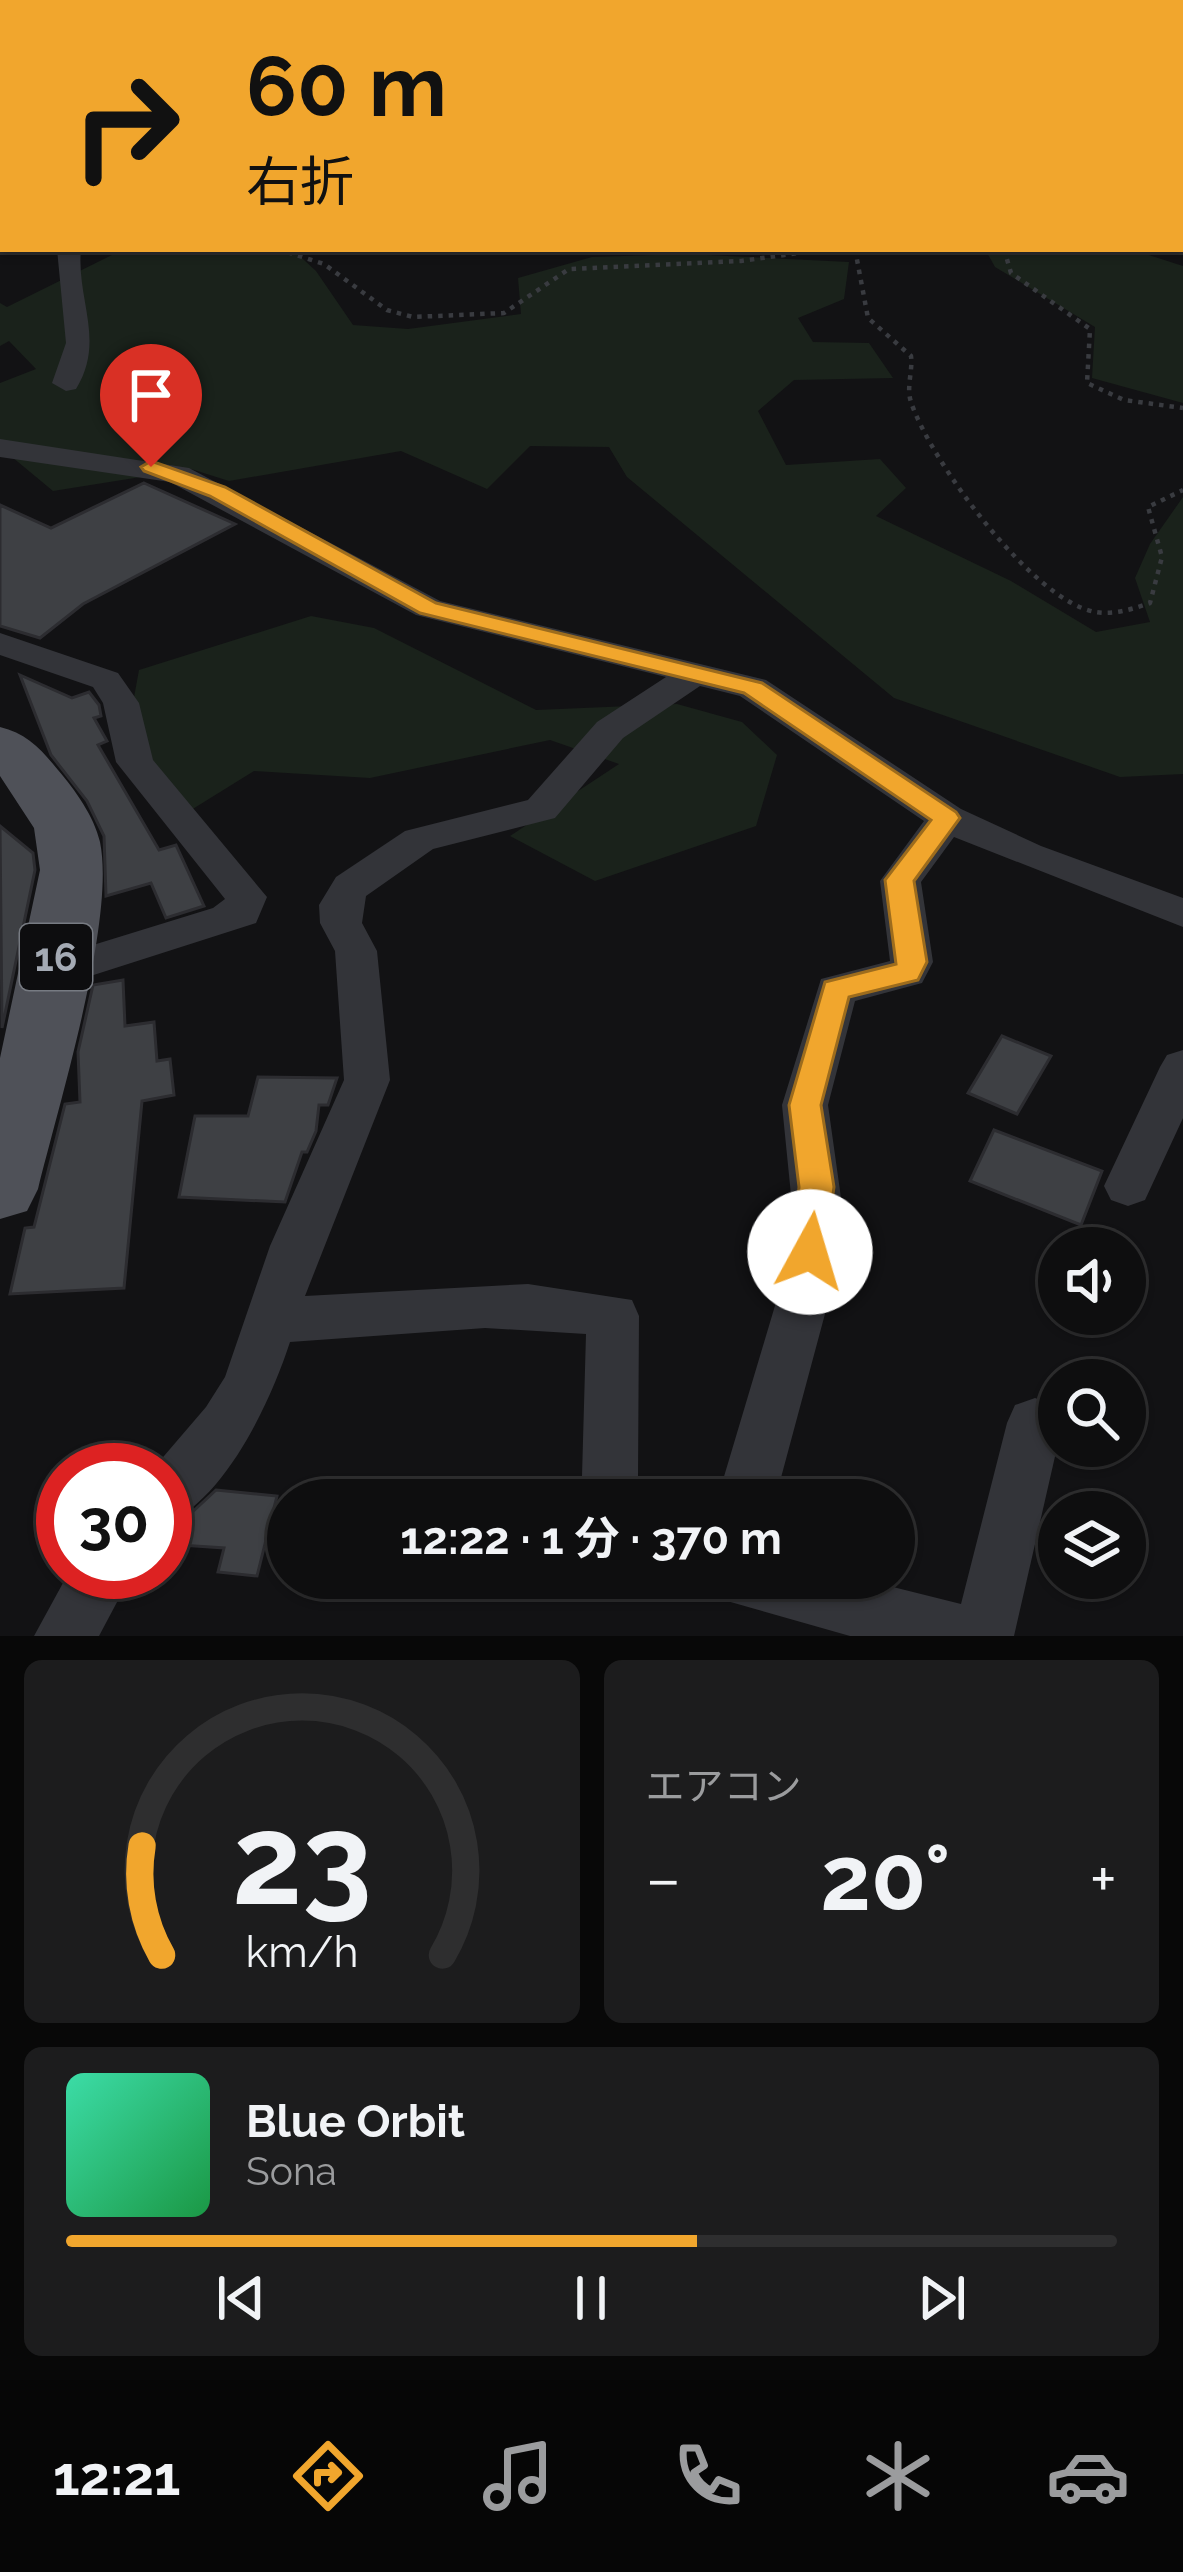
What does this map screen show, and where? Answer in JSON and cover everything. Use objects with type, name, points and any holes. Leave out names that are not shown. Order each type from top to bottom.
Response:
[{"type":"main road","name":"16","points":[[0,744],[39,785],[70,846],[53,973],[0,1189]]},
{"type":"street","points":[[66,383],[77,364],[81,327],[67,270],[70,252]]},
{"type":"street","points":[[0,448],[178,474],[428,608],[753,688],[947,818],[1183,913]]},
{"type":"street","points":[[0,643],[106,680],[122,703],[135,762],[247,897],[241,913],[53,973]]},
{"type":"street","points":[[192,1465],[226,1425],[249,1386],[295,1246],[367,1080],[356,950],[340,923],[340,905],[350,887],[419,840],[541,809],[610,730],[697,672]]},
{"type":"street","points":[[752,1479],[803,1299],[817,1205],[805,1105],[836,990],[907,972],[912,962],[900,880],[947,818]]},
{"type":"street","points":[[1128,1186],[1183,1067]]},
{"type":"street","points":[[271,1321],[509,1304],[556,1305],[613,1316],[611,1479]]},
{"type":"street","points":[[983,1636],[1035,1423]]},
{"type":"street","points":[[65,1636],[87,1599]]},
{"type":"street","points":[[822,1599],[966,1636]]},
{"type":"path","points":[[287,252],[324,264],[386,310],[413,317],[503,313],[569,269],[741,261],[806,252]]},
{"type":"path","points":[[856,252],[868,318],[911,356],[909,397],[931,448],[1016,562],[1047,590],[1099,611],[1137,610],[1150,603],[1162,557],[1148,507],[1183,490]]},
{"type":"path","points":[[1005,252],[1011,273],[1090,329],[1087,383],[1124,400],[1183,408]]},
{"type":"shaded area","points":[[295,252],[316,271],[353,325],[408,329],[521,314],[518,278],[592,257],[686,254],[849,262],[844,299],[798,318],[813,342],[869,343],[893,378],[794,380],[758,411],[786,465],[880,459],[906,488],[876,516],[1011,581],[1096,632],[1150,622],[1135,578],[1150,544],[1183,497],[1183,774],[1120,777],[894,698],[627,477],[609,447],[530,446],[487,489],[401,451],[229,481],[191,469],[53,491],[6,452],[0,454],[0,383],[36,369],[9,341],[0,346],[0,303],[7,307],[114,254]]},
{"type":"shaded area","points":[[987,252],[1139,252],[1183,266],[1183,403],[1092,378],[1095,327],[995,267]]},
{"type":"shaded area","points":[[311,616],[374,628],[536,710],[677,704],[742,722],[777,755],[756,826],[595,881],[510,836],[619,764],[550,740],[370,778],[254,771],[183,815],[128,730],[139,670]]},
{"type":"building","points":[[144,483],[235,524],[83,604],[40,638],[0,626],[0,505],[51,528]]},
{"type":"building","points":[[20,675],[72,698],[89,692],[99,705],[101,716],[94,718],[107,741],[98,745],[159,850],[176,845],[204,906],[166,918],[151,883],[106,896],[104,836],[87,801],[51,755]]},
{"type":"building","points":[[0,826],[33,853],[35,870],[2,1028]]},
{"type":"building","points":[[123,980],[125,1026],[154,1022],[157,1061],[170,1059],[174,1095],[142,1101],[124,1288],[10,1294],[25,1228],[34,1227],[65,1104],[80,1102],[78,1052],[93,985]]},
{"type":"building","points":[[1002,1036],[1051,1056],[1017,1114],[968,1093]]},
{"type":"building","points":[[258,1077],[337,1078],[328,1105],[319,1105],[316,1131],[307,1152],[302,1152],[285,1202],[179,1197],[195,1116],[248,1116]]},
{"type":"building","points":[[994,1130],[1102,1171],[1081,1225],[970,1181]]},
{"type":"building","points":[[216,1490],[267,1495],[267,1536],[257,1576],[218,1572],[224,1548],[192,1546],[192,1512]]},
{"type":"route","points":[[151,467],[217,491],[428,608],[753,688],[826,736],[842,752],[947,818],[900,880],[912,962],[907,972],[836,990],[805,1105],[817,1187],[810,1252]]}]
